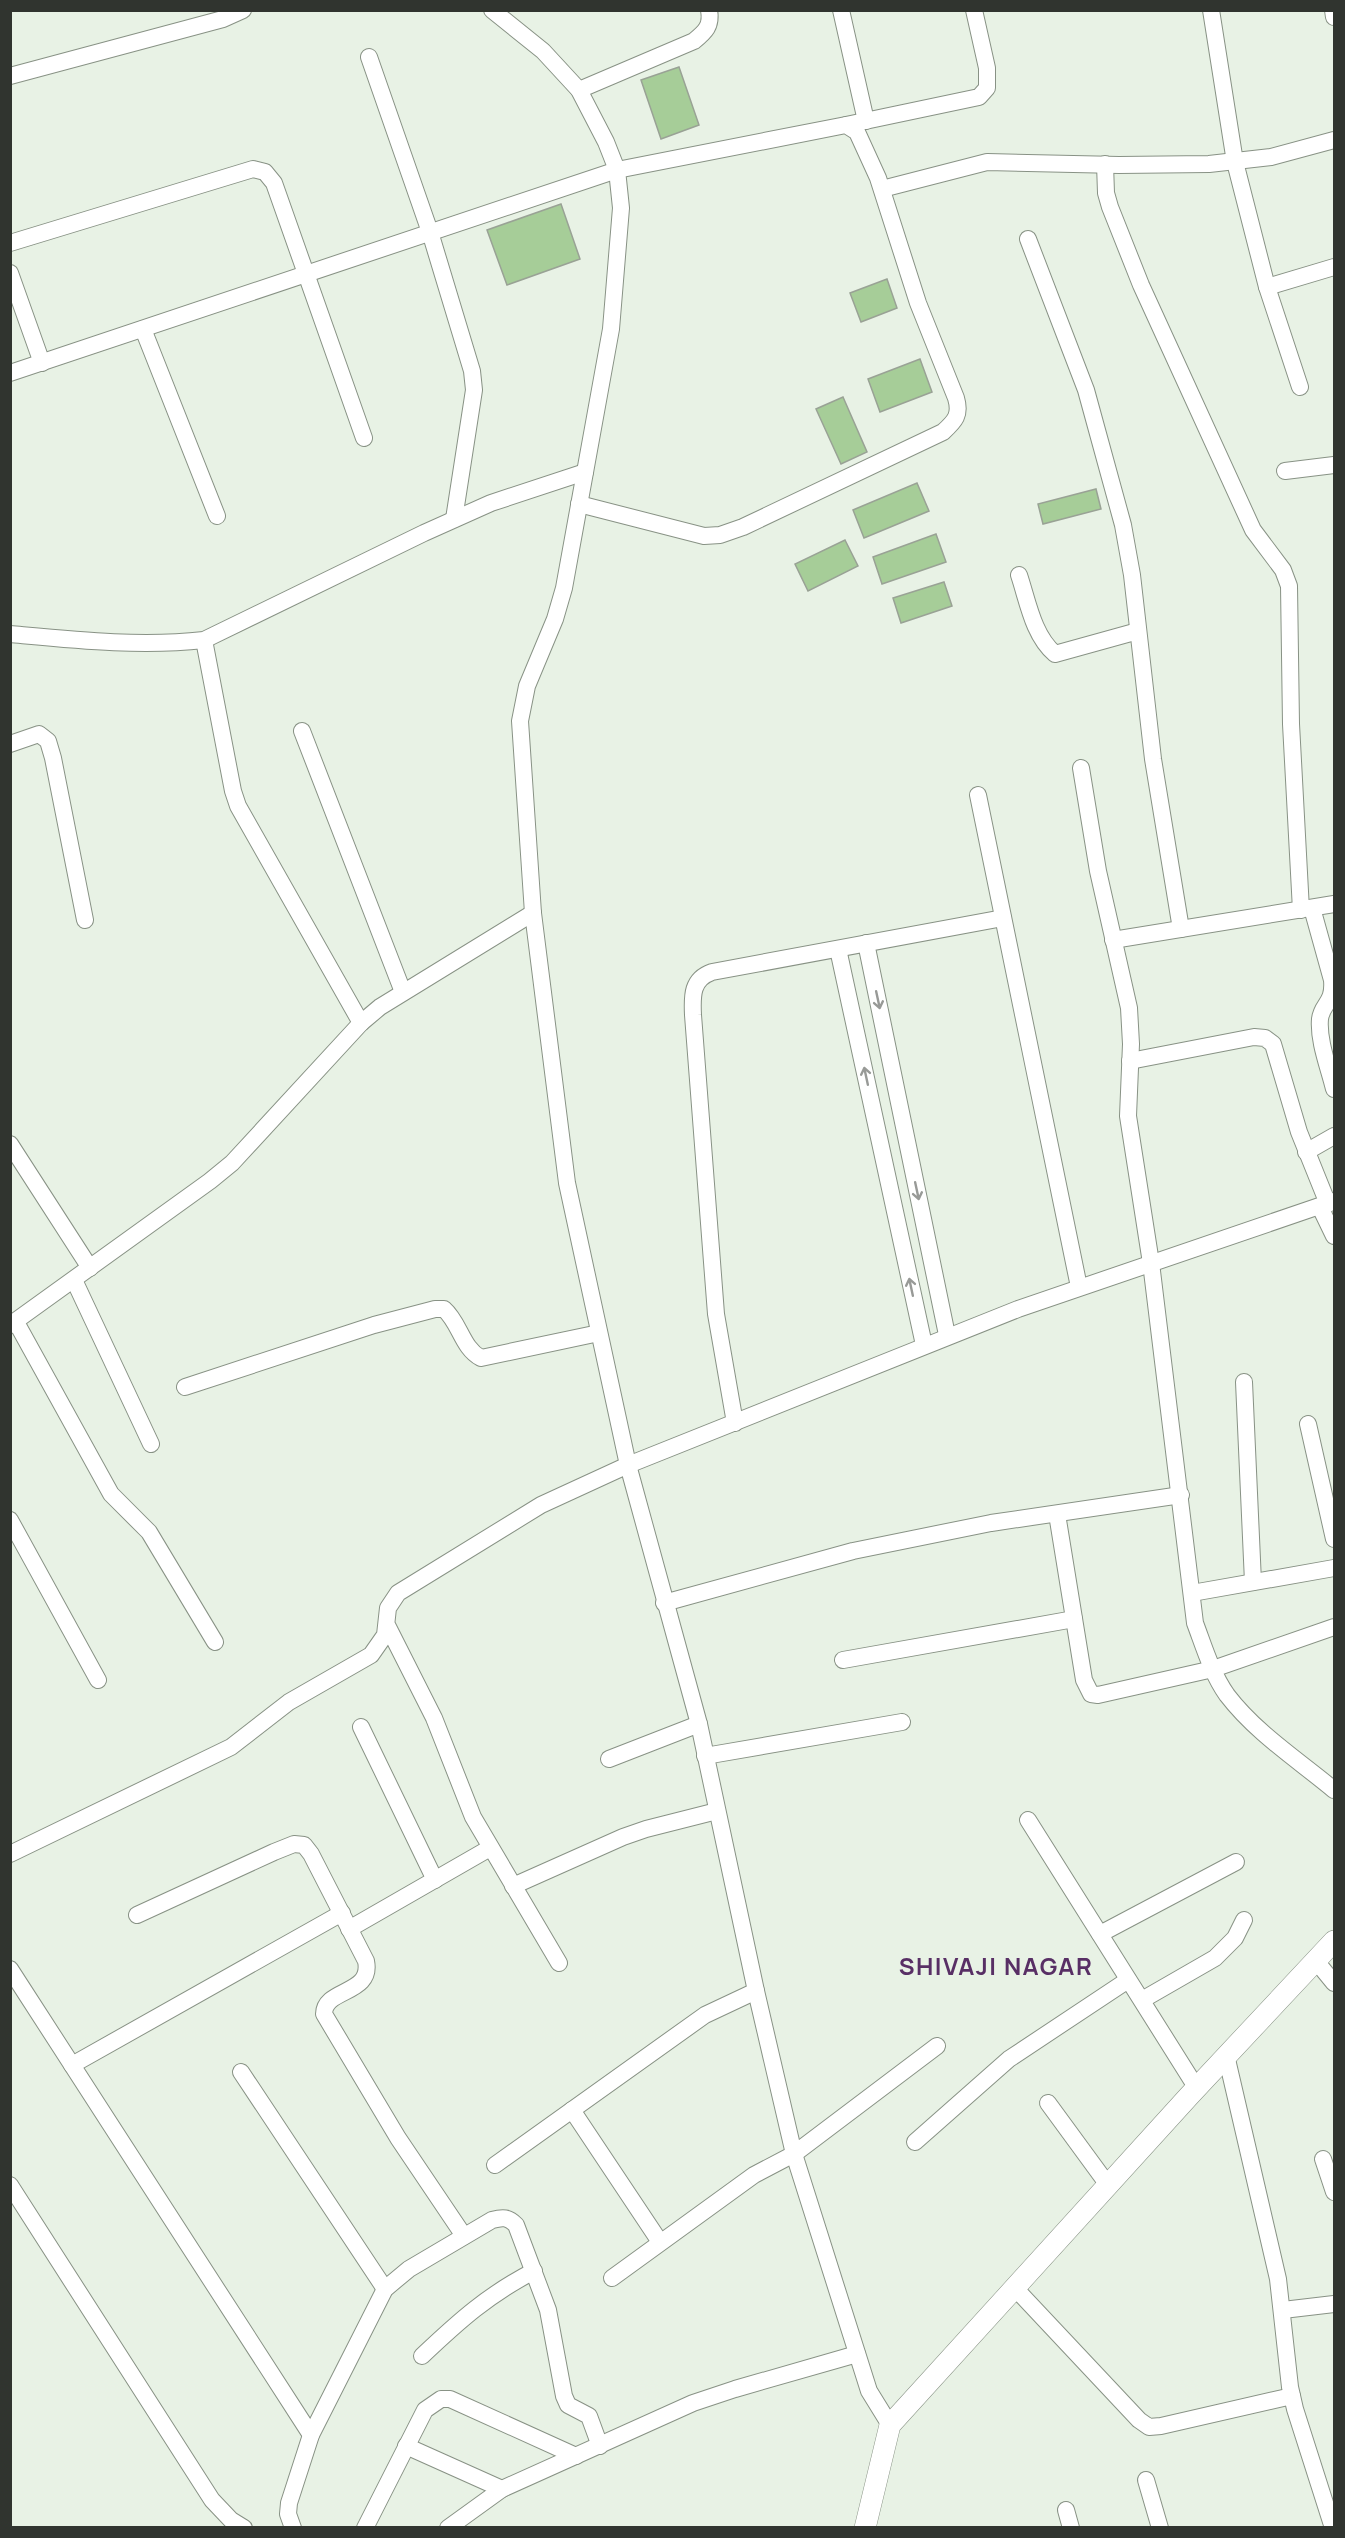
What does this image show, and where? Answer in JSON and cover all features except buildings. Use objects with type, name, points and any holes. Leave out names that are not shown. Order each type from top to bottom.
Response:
[{"type":"street","points":[[10,76],[223,19],[243,10]]},
{"type":"street","points":[[492,10],[543,51],[579,90],[606,142],[617,170],[621,208],[611,329],[564,588],[555,619],[527,686],[520,720],[533,913],[567,1183],[628,1465],[699,1724],[756,1991],[794,2154],[869,2391],[890,2425]]},
{"type":"street","points":[[579,90],[694,41],[706,31],[710,17],[709,10]]},
{"type":"street","points":[[842,10],[866,121]]},
{"type":"street","points":[[10,373],[617,170],[979,98],[987,88],[987,68],[974,10]]},
{"type":"street","points":[[1211,10],[1235,162],[1267,287],[1300,387]]},
{"type":"street","points":[[1333,10],[1335,17]]},
{"type":"street","points":[[369,57],[430,232],[465,343],[474,390],[454,519]]},
{"type":"street","points":[[579,504],[704,536],[720,535],[743,527],[943,432],[955,421],[959,411],[956,398],[918,303],[882,189],[857,132],[846,125]]},
{"type":"street","points":[[882,189],[987,162],[1105,164],[1235,162],[1271,157],[1335,140]]},
{"type":"street","points":[[1105,164],[1110,207],[1141,285],[1253,530],[1283,570],[1289,586],[1291,724],[1307,909],[1332,980],[1333,992],[1320,1018],[1321,1032],[1335,1089]]},
{"type":"street","points":[[10,243],[253,169],[265,172],[274,183],[364,438]]},
{"type":"street","points":[[1029,239],[1086,390],[1123,525],[1154,759],[1181,929]]},
{"type":"street","points":[[1267,287],[1335,267]]},
{"type":"street","points":[[10,273],[42,363]]},
{"type":"street","points":[[143,329],[217,516]]},
{"type":"street","points":[[1285,471],[1335,465]]},
{"type":"street","points":[[10,634],[88,642],[176,643],[204,640],[491,502],[585,472]]},
{"type":"street","points":[[1019,575],[1035,624],[1045,645],[1055,654],[1138,630]]},
{"type":"street","points":[[204,640],[233,791],[238,806],[361,1023]]},
{"type":"street","points":[[302,731],[403,992]]},
{"type":"street","points":[[10,744],[39,734],[48,741],[85,920]]},
{"type":"street","points":[[1081,768],[1098,871],[1129,1008],[1128,1116],[1151,1263],[1195,1623],[1213,1669],[1226,1694],[1252,1724],[1335,1790]]},
{"type":"street","points":[[978,795],[1079,1287]]},
{"type":"street","points":[[1113,940],[1335,904]]},
{"type":"street","points":[[215,1642],[149,1532],[111,1494],[13,1324],[210,1181],[232,1162],[361,1023],[380,1007],[533,913]]},
{"type":"street","points":[[735,1423],[716,1314],[692,995],[696,983],[704,975],[712,972],[1003,918]]},
{"type":"street","points":[[866,943],[947,1335]]},
{"type":"street","points":[[838,948],[924,1345]]},
{"type":"street","points":[[1130,1061],[1254,1037],[1265,1038],[1273,1044],[1306,1152],[1328,1204],[1335,1236]]},
{"type":"street","points":[[872,1106],[898,1100]]},
{"type":"street","points":[[1306,1152],[1335,1136]]},
{"type":"street","points":[[10,1144],[90,1268]]},
{"type":"street","points":[[10,1854],[231,1747],[289,1702],[371,1655],[385,1635],[388,1626],[388,1608],[392,1600],[412,1582],[541,1505],[628,1465],[947,1335],[1079,1287],[1328,1204]]},
{"type":"street","points":[[74,1280],[151,1443]]},
{"type":"street","points":[[185,1387],[374,1325],[435,1309],[444,1309],[451,1315],[468,1346],[481,1358],[599,1333]]},
{"type":"street","points":[[1244,1382],[1253,1582]]},
{"type":"street","points":[[1308,1424],[1335,1539]]},
{"type":"street","points":[[664,1603],[853,1551],[991,1523],[1181,1495]]},
{"type":"street","points":[[1057,1514],[1084,1680],[1091,1694],[1098,1695],[1213,1669],[1335,1627]]},
{"type":"street","points":[[10,1520],[98,1680]]},
{"type":"street","points":[[1192,1593],[1335,1568]]},
{"type":"street","points":[[843,1660],[1074,1619]]},
{"type":"street","points":[[388,1626],[434,1718],[473,1817],[559,1963]]},
{"type":"street","points":[[705,1756],[902,1722]]},
{"type":"street","points":[[609,1759],[699,1724]]},
{"type":"street","points":[[361,1727],[435,1880]]},
{"type":"street","points":[[513,1886],[612,1841],[646,1829],[717,1811]]},
{"type":"street","points":[[1028,1820],[1197,2087]]},
{"type":"street","points":[[136,1915],[294,1844],[304,1845],[311,1854],[366,1961],[367,1969],[365,1978],[328,2002],[324,2008],[324,2014],[398,2138],[464,2236]]},
{"type":"street","points":[[72,2065],[345,1921],[435,1880],[490,1848]]},
{"type":"street","points":[[1100,1934],[1236,1862]]},
{"type":"street","points":[[1142,2000],[1215,1958],[1235,1938],[1244,1920]]},
{"type":"street","points":[[865,2528],[890,2425],[1226,2055],[1335,1941]]},
{"type":"street","points":[[1316,1961],[1335,1983]]},
{"type":"street","points":[[10,1969],[311,2435]]},
{"type":"street","points":[[915,2142],[1009,2059],[1128,1980]]},
{"type":"street","points":[[495,2165],[705,2014],[756,1991]]},
{"type":"street","points":[[612,2278],[754,2175],[794,2154],[936,2046]]},
{"type":"street","points":[[1226,2055],[1278,2279],[1292,2396],[1300,2432],[1333,2528]]},
{"type":"street","points":[[241,2072],[385,2289]]},
{"type":"street","points":[[1048,2103],[1108,2184]]},
{"type":"street","points":[[572,2110],[660,2242]]},
{"type":"street","points":[[1323,2159],[1335,2192]]},
{"type":"street","points":[[10,2185],[212,2500],[231,2520],[244,2528]]},
{"type":"street","points":[[293,2528],[288,2514],[289,2503],[311,2435],[385,2289],[409,2269],[492,2220],[502,2217],[510,2219],[516,2225],[548,2310],[564,2396],[568,2405],[589,2416],[600,2446]]},
{"type":"street","points":[[422,2356],[468,2312],[503,2287],[534,2271]]},
{"type":"street","points":[[1014,2288],[1139,2420],[1149,2427],[1292,2396]]},
{"type":"street","points":[[1283,2310],[1335,2304]]},
{"type":"street","points":[[448,2528],[502,2489],[693,2403],[857,2354]]},
{"type":"street","points":[[365,2528],[424,2410],[441,2399],[450,2399],[576,2456]]},
{"type":"street","points":[[406,2446],[502,2489]]},
{"type":"street","points":[[1146,2480],[1160,2528]]},
{"type":"street","points":[[1066,2510],[1071,2528]]},
{"type":"district","name":"SHIVAJI NAGAR","points":[[996,1965]]}]
